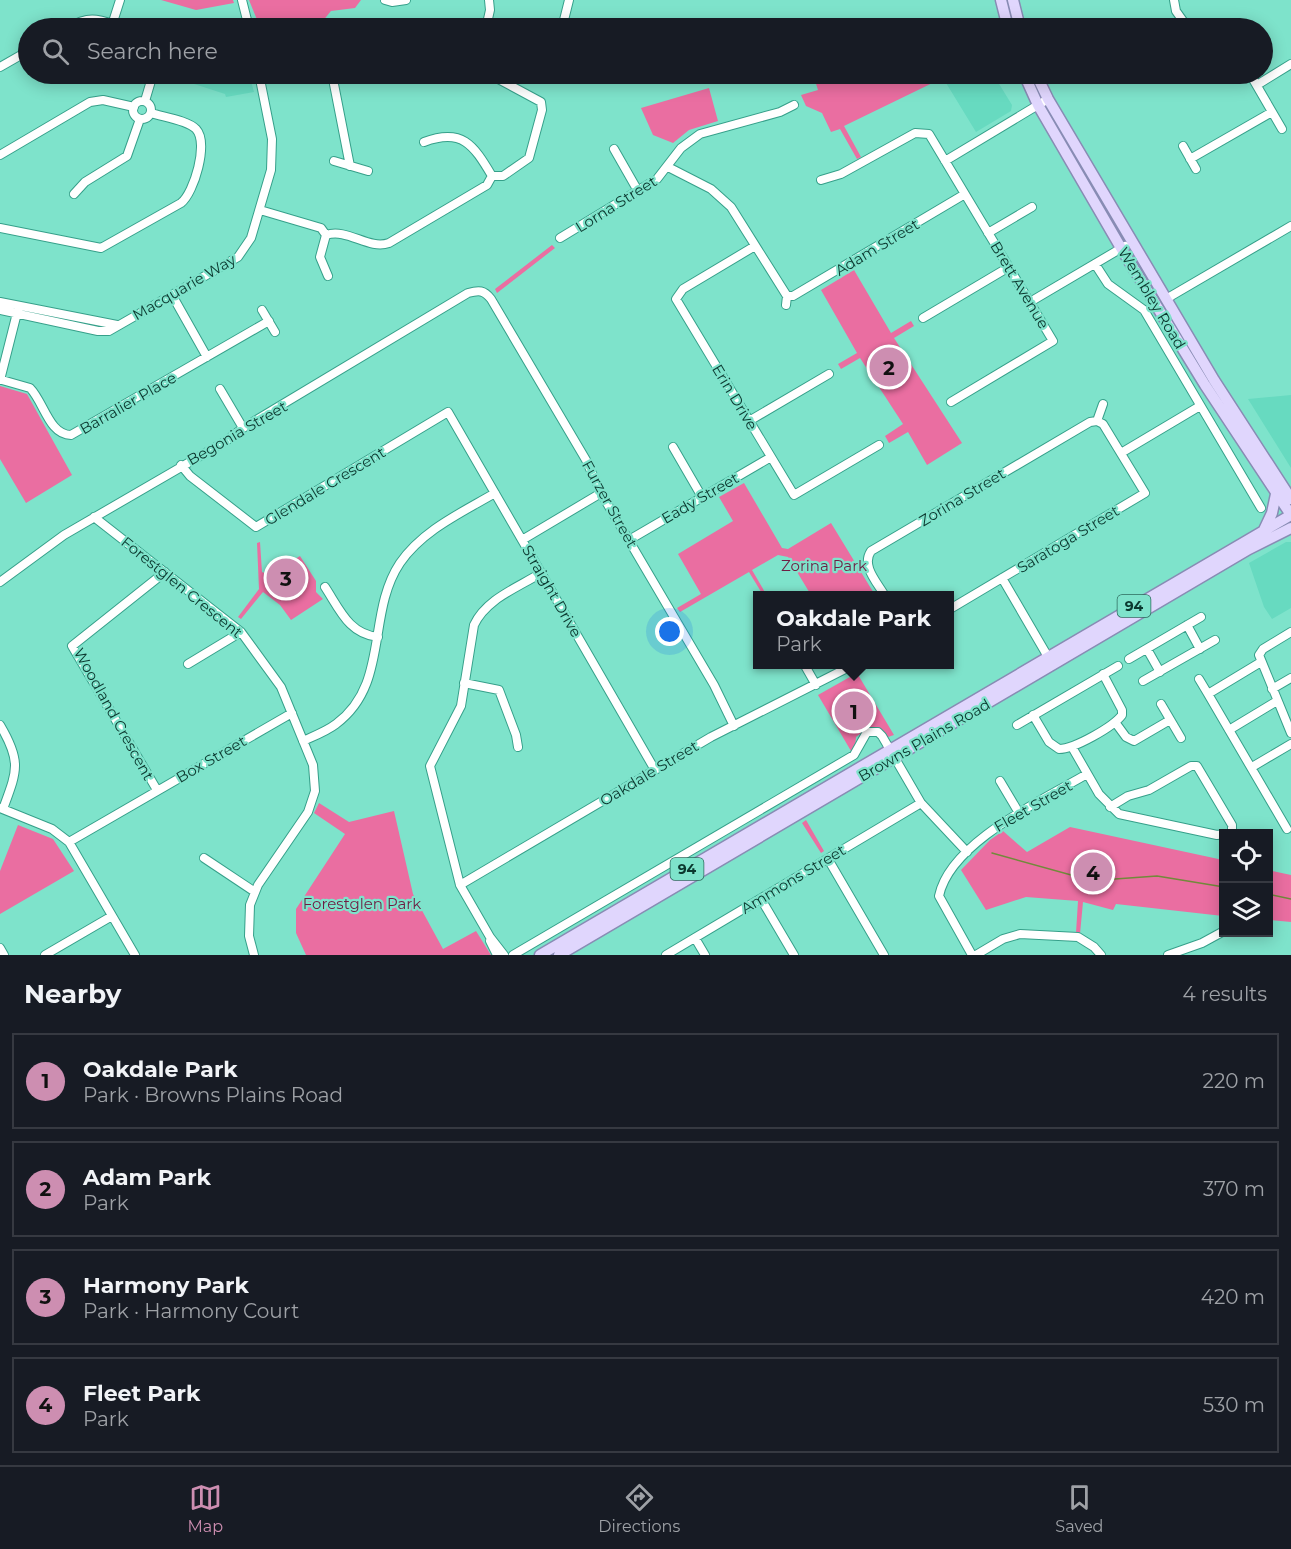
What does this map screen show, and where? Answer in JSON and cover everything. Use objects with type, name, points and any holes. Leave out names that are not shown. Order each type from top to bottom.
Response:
[{"type":"main road","points":[[1001,0],[1006,18]]},
{"type":"main road","points":[[1013,0],[1018,18]]},
{"type":"main road","name":"Wembley Road","points":[[1031,84],[1132,242],[1286,495],[1291,515]]},
{"type":"main road","name":"Wembley Road","points":[[1038,84],[1043,102],[1121,248],[1205,385],[1286,495]]},
{"type":"main road","points":[[1264,530],[1272,513],[1286,495]]},
{"type":"main road","name":"Browns Plains Road","points":[[1051,660],[1291,515]]},
{"type":"main road","points":[[1244,542],[1277,528],[1289,530]]},
{"type":"main road","name":"Browns Plains Road","points":[[540,955],[1051,660],[1249,549],[1289,530]]},
{"type":"main road","name":"Browns Plains Road","points":[[559,955],[892,753]]},
{"type":"street","points":[[114,18],[120,0]]},
{"type":"street","points":[[242,0],[246,18]]},
{"type":"street","points":[[385,0],[392,2],[406,0]]},
{"type":"street","points":[[488,18],[489,0]]},
{"type":"street","points":[[564,18],[569,0]]},
{"type":"street","points":[[1174,0],[1176,11],[1181,18]]},
{"type":"street","points":[[0,67],[18,57]]},
{"type":"street","points":[[1273,75],[1291,64]]},
{"type":"street","points":[[145,101],[150,84]]},
{"type":"street","name":"Macquarie Way","points":[[0,310],[18,310],[107,325],[120,324],[238,257],[251,238],[271,170],[272,146],[261,84]]},
{"type":"street","points":[[334,84],[350,166]]},
{"type":"street","points":[[492,176],[503,176],[529,158],[543,110],[536,97],[509,84]]},
{"type":"street","points":[[1257,85],[1282,129]]},
{"type":"street","points":[[0,155],[90,102],[103,100],[134,107]]},
{"type":"street","points":[[145,101],[150,104],[151,113],[148,117],[140,119],[135,116],[134,107],[137,103],[145,101]]},
{"type":"street","points":[[945,161],[1043,102]]},
{"type":"street","name":"Lorna Street","points":[[560,238],[657,179],[681,148],[700,134],[780,112],[794,105]]},
{"type":"street","points":[[1190,159],[1272,112]]},
{"type":"street","points":[[0,228],[102,248],[186,200],[202,153],[199,133],[193,126],[151,113]]},
{"type":"street","points":[[74,194],[85,182],[126,156],[140,119]]},
{"type":"street","name":"Brett Avenue","points":[[821,180],[842,174],[915,133],[929,134],[1053,341],[951,402]]},
{"type":"street","points":[[424,142],[442,135],[453,136],[478,153],[492,176]]},
{"type":"street","points":[[1183,146],[1196,169]]},
{"type":"street","points":[[614,149],[639,191]]},
{"type":"street","points":[[334,161],[368,171]]},
{"type":"street","name":"Adam Street","points":[[668,167],[720,196],[740,220],[787,301],[965,194]]},
{"type":"street","points":[[326,235],[335,232],[378,245],[389,243],[487,185],[492,176]]},
{"type":"street","points":[[988,233],[1032,207]]},
{"type":"street","points":[[260,210],[321,228],[326,235]]},
{"type":"street","points":[[1166,299],[1291,226]]},
{"type":"street","points":[[326,235],[320,257],[328,276]]},
{"type":"street","points":[[1030,302],[1132,242]]},
{"type":"street","name":"Erin Drive","points":[[756,246],[682,289],[676,299],[794,495],[879,445]]},
{"type":"street","name":"Wembley Road","points":[[1095,264],[1108,284],[1144,310],[1261,508]]},
{"type":"street","points":[[923,318],[1009,267]]},
{"type":"street","name":"Begonia Street","points":[[0,582],[64,535],[181,465],[226,441],[243,428],[468,293],[478,290]]},
{"type":"street","name":"Furzer Street","points":[[478,290],[486,292],[586,460],[602,493],[714,685],[734,726]]},
{"type":"street","points":[[172,295],[207,357]]},
{"type":"street","name":"Macquarie Way","points":[[0,302],[18,310]]},
{"type":"street","points":[[1,380],[18,310]]},
{"type":"street","points":[[262,310],[275,332]]},
{"type":"street","name":"Barralier Place","points":[[1,380],[30,388],[56,430],[63,435],[71,435],[269,321]]},
{"type":"street","points":[[749,421],[829,374]]},
{"type":"street","points":[[220,389],[243,428]]},
{"type":"street","points":[[1103,404],[1097,421],[1102,424],[1121,453],[1200,406]]},
{"type":"street","name":"Glendale Crescent","points":[[181,465],[190,476],[256,527],[448,412]]},
{"type":"street","name":"Straight Drive","points":[[448,412],[655,770]]},
{"type":"street","name":"Zorina Street","points":[[882,591],[867,565],[866,557],[871,551],[1090,422],[1097,421]]},
{"type":"street","points":[[673,447],[702,497]]},
{"type":"street","name":"Saratoga Street","points":[[954,607],[1145,493],[1121,453]]},
{"type":"street","name":"Eady Street","points":[[629,540],[771,457]]},
{"type":"street","points":[[303,741],[335,726],[361,699],[373,669],[384,601],[400,564],[423,538],[495,493]]},
{"type":"street","points":[[522,540],[602,493]]},
{"type":"street","name":"Forestglen Crescent","points":[[94,517],[241,632],[281,687],[303,741],[315,779],[312,802],[255,892],[248,921],[254,955]]},
{"type":"street","name":"Woodland Crescent","points":[[157,790],[72,646],[165,572]]},
{"type":"street","points":[[497,955],[460,885],[430,766],[457,717],[474,626],[479,613],[541,573]]},
{"type":"street","points":[[1002,578],[1051,660]]},
{"type":"street","points":[[325,587],[354,630],[362,635],[378,637]]},
{"type":"street","points":[[1129,659],[1201,617]]},
{"type":"street","points":[[1186,626],[1200,649]]},
{"type":"street","points":[[188,664],[241,632]]},
{"type":"street","points":[[1290,730],[1259,655],[1263,649],[1291,632]]},
{"type":"street","points":[[1143,681],[1215,640]]},
{"type":"street","points":[[1147,649],[1160,672]]},
{"type":"street","points":[[1208,694],[1261,662]]},
{"type":"street","points":[[1017,725],[1118,666]]},
{"type":"street","points":[[807,669],[816,685]]},
{"type":"street","name":"Oakdale Street","points":[[460,885],[655,770],[734,726],[848,669]]},
{"type":"street","points":[[1033,715],[1053,746],[1074,751],[1122,715],[1122,710],[1103,674]]},
{"type":"street","points":[[1272,689],[1291,678]]},
{"type":"street","points":[[1199,679],[1287,829]]},
{"type":"street","points":[[464,683],[499,690],[516,735],[518,747]]},
{"type":"street","points":[[1229,730],[1277,701]]},
{"type":"street","points":[[1161,704],[1181,738]]},
{"type":"street","name":"Box Street","points":[[69,842],[292,713]]},
{"type":"street","points":[[1115,722],[1126,737],[1134,741],[1170,720]]},
{"type":"street","points":[[0,725],[16,758],[14,778],[1,809],[52,829],[69,842],[135,955]]},
{"type":"street","name":"Browns Plains Road","points":[[507,955],[523,950],[851,757],[857,752],[862,737],[867,732],[880,734],[892,753]]},
{"type":"street","points":[[1252,767],[1291,744]]},
{"type":"street","name":"Fleet Street","points":[[1074,751],[1099,794],[1110,807]]},
{"type":"street","points":[[892,753],[921,803],[967,852]]},
{"type":"street","points":[[1219,833],[1119,814],[1110,807],[1128,796],[1149,790],[1191,766],[1197,766],[1232,825],[1232,829]]},
{"type":"street","name":"Fleet Street","points":[[974,955],[939,896],[957,863],[993,829],[1087,774]]},
{"type":"street","points":[[1000,781],[1019,813]]},
{"type":"street","name":"Ammons Street","points":[[666,955],[921,803]]},
{"type":"street","points":[[204,858],[255,892]]},
{"type":"street","points":[[828,859],[885,955]]},
{"type":"street","points":[[761,899],[794,955]]},
{"type":"street","points":[[45,955],[112,916]]},
{"type":"street","points":[[974,955],[1003,939],[1020,934],[1078,937],[1094,947],[1101,955]]},
{"type":"street","points":[[1168,955],[1202,943],[1219,934]]},
{"type":"street","points":[[490,938],[494,938],[507,955]]},
{"type":"street","points":[[695,938],[705,955]]},
{"type":"street","points":[[0,948],[4,955]]},
{"type":"shaded area","points":[[194,84],[252,84],[254,92],[226,97],[225,94]]},
{"type":"shaded area","points":[[947,84],[999,84],[1012,105],[1011,111],[976,132]]},
{"type":"shaded area","points":[[1291,395],[1291,468],[1248,399]]},
{"type":"shaded area","points":[[1286,542],[1291,542],[1291,608],[1272,619],[1264,607],[1249,563]]},
{"type":"green space","points":[[161,0],[233,0],[234,3],[196,10]]},
{"type":"green space","points":[[249,0],[361,0],[355,8],[331,11],[325,18],[256,18]]},
{"type":"green space","points":[[816,84],[930,84],[844,126],[861,157],[857,159],[840,129],[831,132],[822,113],[806,106],[801,95],[818,90]]},
{"type":"green space","points":[[709,88],[718,121],[689,130],[673,143],[653,135],[641,108]]},
{"type":"green space","points":[[552,245],[555,248],[497,293],[495,289]]},
{"type":"green space","points":[[854,270],[891,333],[911,321],[914,326],[894,338],[962,443],[927,465],[908,432],[889,443],[885,436],[903,424],[860,358],[841,369],[838,364],[857,353],[821,290]]},
{"type":"green space","points":[[0,386],[27,394],[72,475],[26,503],[0,459]]},
{"type":"green space","name":"Zorina Park","points":[[744,483],[782,548],[788,549],[831,523],[873,591],[809,591],[788,557],[778,555],[752,570],[764,591],[761,591],[749,572],[680,612],[677,608],[701,594],[678,554],[733,521],[719,497]]},
{"type":"green space","points":[[260,542],[262,572],[269,575],[300,556],[316,581],[316,592],[323,599],[291,620],[280,605],[263,592],[241,619],[238,617],[259,589],[257,543]]},
{"type":"green space","points":[[857,673],[894,735],[888,737],[882,730],[868,728],[856,737],[855,748],[851,751],[818,695]]},
{"type":"green space","name":"Forestglen Park","points":[[319,803],[349,822],[394,811],[413,894],[443,949],[476,931],[491,955],[306,955],[296,933],[296,909],[345,834],[314,813]]},
{"type":"green space","points":[[806,820],[824,851],[821,853],[802,823]]},
{"type":"green space","points":[[18,825],[53,839],[74,871],[0,914],[0,871]]},
{"type":"green space","points":[[1070,827],[1219,859],[1219,916],[1116,904],[1113,910],[1083,902],[1080,934],[1076,933],[1078,901],[1026,897],[986,910],[961,870],[990,840],[1003,831],[1027,852]]},
{"type":"green space","points":[[1273,871],[1291,875],[1291,922],[1273,920]]},
{"type":"waterway","points":[[992,853],[1082,878],[1101,880],[1157,876],[1219,886]]},
{"type":"waterway","points":[[1273,895],[1291,899]]},
{"type":"place","name":"Adam Park","points":[[889,367]]},
{"type":"place","name":"Harmony Park","points":[[286,578]]},
{"type":"place","name":"Oakdale Park","points":[[854,711]]},
{"type":"place","name":"Fleet Park","points":[[1093,872]]}]
